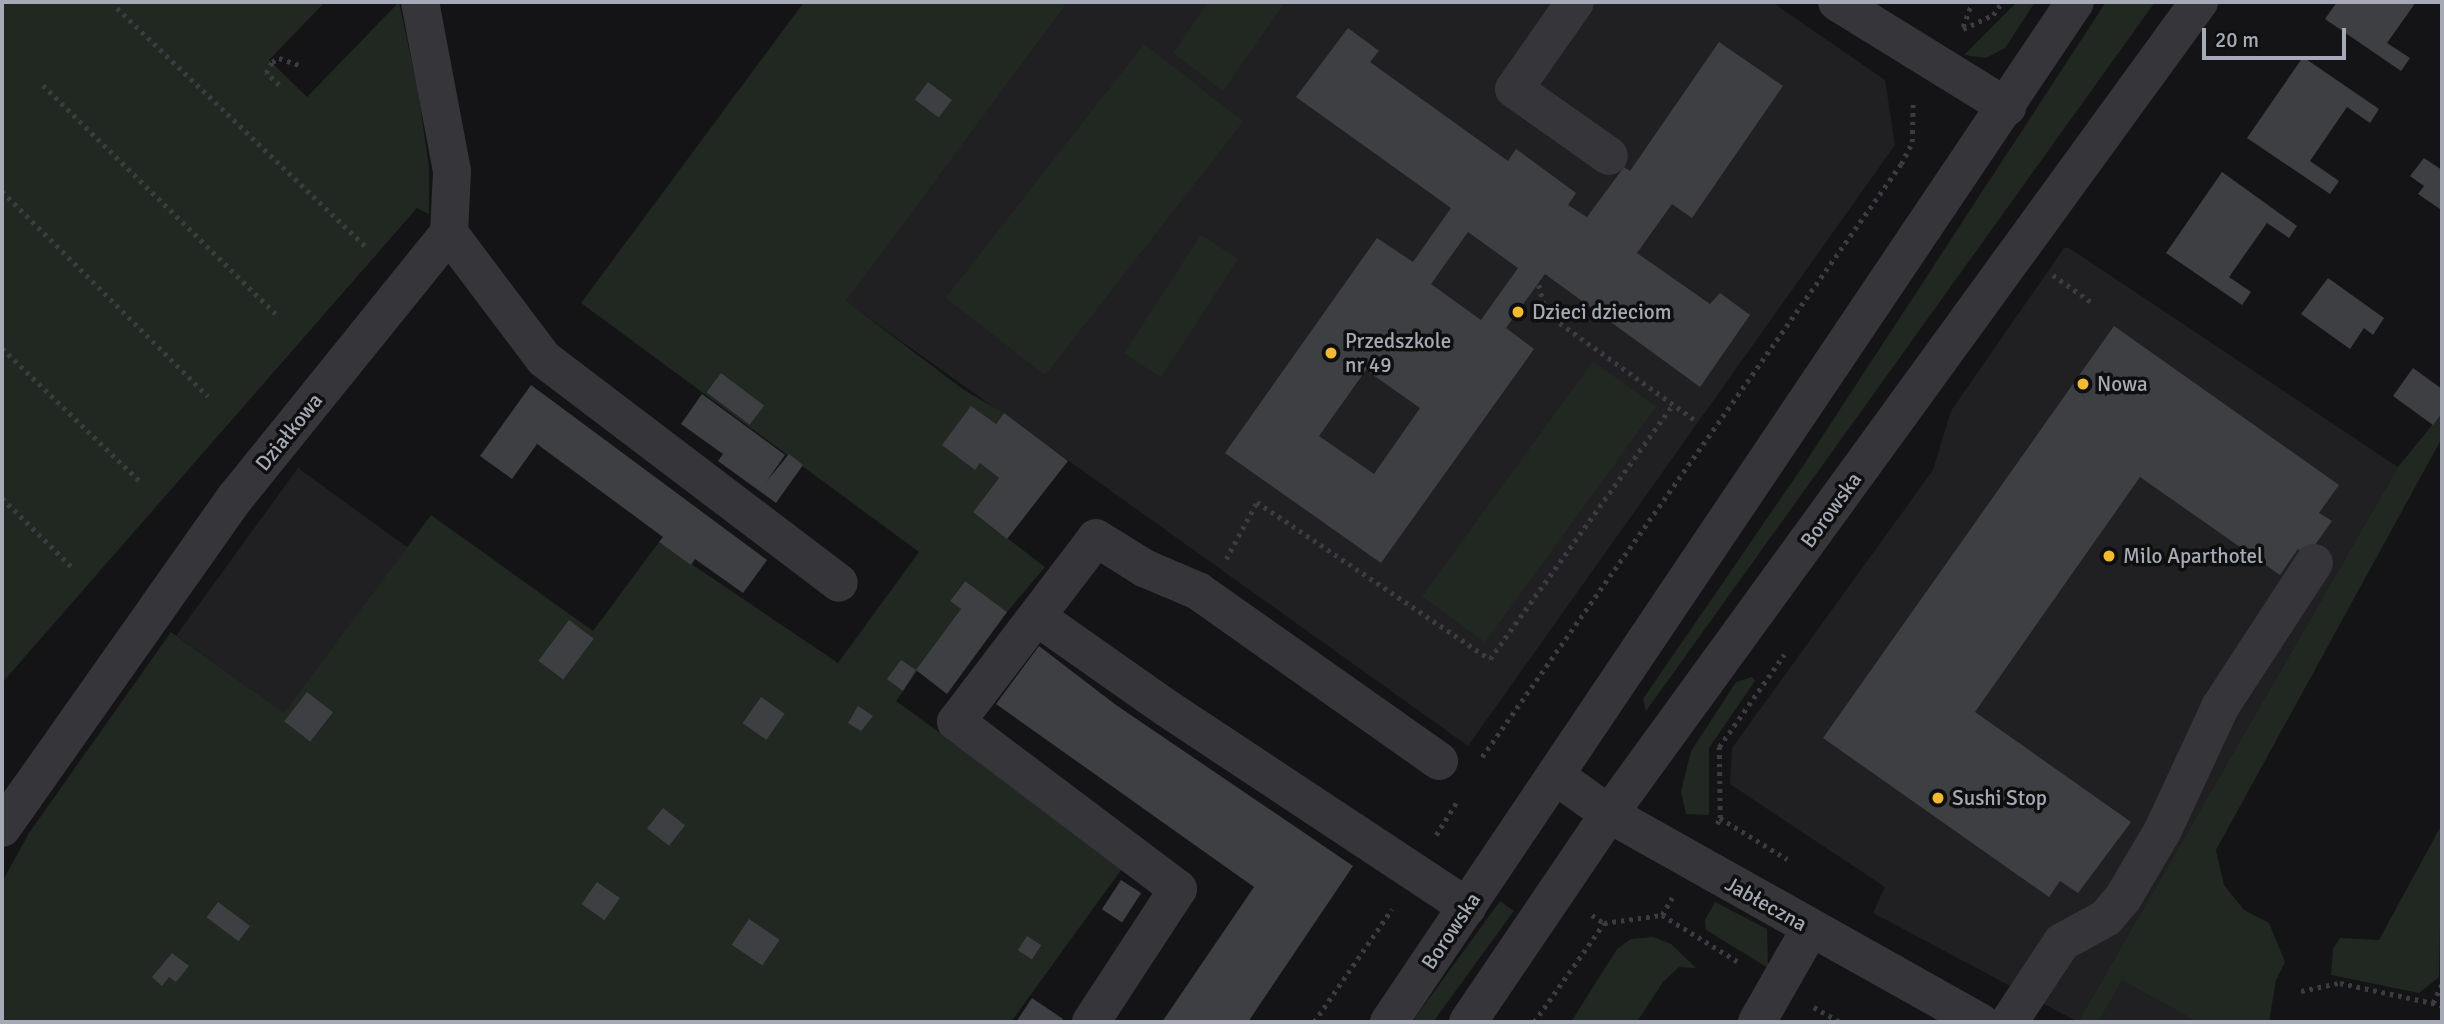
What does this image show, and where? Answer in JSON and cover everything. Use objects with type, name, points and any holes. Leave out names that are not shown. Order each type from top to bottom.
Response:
[{"type":"street","points":[[420,2],[452,171],[449,233],[544,359],[839,583]]},
{"type":"street","points":[[1575,2],[1514,89],[1609,156]]},
{"type":"street","points":[[1837,2],[2007,107]]},
{"type":"street","name":"Borowska","points":[[1389,1022],[2007,107],[2075,2]]},
{"type":"street","name":"Borowska","points":[[1468,1022],[1609,814],[2199,2]]},
{"type":"street","name":"Działkowa","points":[[2,828],[235,498],[449,233]]},
{"type":"street","points":[[1091,1022],[1178,889],[956,722],[1096,538],[1144,568],[1204,595],[1452,775]]},
{"type":"street","points":[[2009,1022],[2062,942],[2106,918],[2123,898],[2163,831],[2220,707],[2314,562]]},
{"type":"street","points":[[1037,617],[1168,709],[1467,907]]},
{"type":"street","name":"Jabłeczna","points":[[1556,776],[1609,814],[1980,1022]]},
{"type":"street","points":[[1757,1022],[1810,929]]},
{"type":"path","points":[[1972,2],[1962,29],[1993,15],[2002,2]]},
{"type":"path","points":[[117,8],[367,248]]},
{"type":"path","points":[[279,85],[266,73],[271,62],[279,58],[299,65]]},
{"type":"path","points":[[43,85],[278,316]]},
{"type":"path","points":[[1476,766],[1901,164],[1912,142],[1912,107],[1917,88]]},
{"type":"path","points":[[2,191],[208,396]]},
{"type":"path","points":[[2041,267],[2094,304]]},
{"type":"path","points":[[1539,285],[1546,313],[1695,420]]},
{"type":"path","points":[[2,348],[142,483]]},
{"type":"path","points":[[1204,595],[1257,502],[1490,659],[1673,404]]},
{"type":"path","points":[[2,498],[74,569]]},
{"type":"path","points":[[1719,747],[1720,818]]},
{"type":"path","points":[[1432,842],[1452,775]]},
{"type":"path","points":[[1662,915],[1675,894]]},
{"type":"path","points":[[1314,1022],[1393,906]]},
{"type":"path","points":[[1534,1022],[1604,923],[1662,915],[1748,968]]},
{"type":"path","points":[[2301,991],[2340,983],[2442,1005]]},
{"type":"path","points":[[2433,1003],[2442,984]]},
{"type":"shaded area","points":[[2,2],[325,2],[269,60],[307,97],[399,2],[418,91],[429,167],[429,214],[417,208],[2,683]]},
{"type":"shaded area","points":[[804,2],[1068,2],[846,301],[964,390],[1004,413],[972,456],[999,478],[973,512],[1045,567],[1007,612],[964,581],[950,601],[961,609],[896,701],[1124,866],[1011,1022],[2,1022],[2,882],[29,833],[171,632],[284,713],[431,515],[593,631],[659,542],[838,663],[919,552],[581,303]]},
{"type":"shaded area","name":"Przedszkole nr 49","points":[[1068,2],[1772,2],[1885,80],[1895,145],[1468,746],[845,301]]},
{"type":"shaded area","points":[[1208,2],[1285,2],[1223,91],[1173,53]]},
{"type":"shaded area","points":[[2017,2],[2035,2],[2005,48],[1986,58],[1964,55]]},
{"type":"shaded area","points":[[2106,2],[2155,2],[1646,711],[1643,699],[1803,466]]},
{"type":"shaded area","points":[[1144,44],[1243,122],[1045,375],[946,298]]},
{"type":"shaded area","points":[[1201,235],[1238,259],[1161,377],[1124,353]]},
{"type":"shaded area","name":"Milo Aparthotel","points":[[2064,248],[2069,248],[2398,467],[2078,1022],[1873,913],[1885,887],[1730,784],[1732,748],[1933,470],[1951,411]]},
{"type":"shaded area","points":[[1593,361],[1656,407],[1485,642],[1422,596]]},
{"type":"shaded area","points":[[2442,413],[2442,438],[2216,850],[2224,885],[2244,910],[2269,923],[2285,962],[2276,980],[2269,1022],[2197,1022],[2122,980],[2098,1022],[2078,1022],[2398,467]]},
{"type":"shaded area","points":[[298,468],[407,547],[286,715],[176,635]]},
{"type":"shaded area","points":[[1752,677],[1755,681],[1709,748],[1709,815],[1686,814],[1681,791],[1691,751],[1736,682]]},
{"type":"shaded area","points":[[2442,824],[2439,977],[2419,993],[2331,975],[2333,949],[2340,938],[2379,940]]},
{"type":"shaded area","points":[[1500,901],[1514,911],[1433,1022],[1418,1022],[1414,1019]]},
{"type":"shaded area","points":[[1715,902],[1767,929],[1768,968],[1706,930],[1705,920]]},
{"type":"shaded area","points":[[1653,937],[1671,944],[1696,968],[1679,967],[1663,982],[1637,1022],[1571,1022],[1617,949],[1631,939]]},
{"type":"shaded area","points":[[2121,979],[2197,1022],[2098,1022]]},
{"type":"building","points":[[2337,2],[2416,2],[2387,43],[2410,58],[2401,71],[2325,19]]},
{"type":"building","points":[[1348,28],[1379,51],[1370,62],[1508,161],[1516,149],[1576,193],[1568,205],[1587,217],[1624,167],[1630,171],[1719,42],[1783,86],[1692,218],[1672,204],[1637,253],[1710,304],[1720,293],[1750,315],[1700,387],[1545,274],[1506,328],[1534,349],[1381,563],[1225,453],[1377,238],[1413,262],[1451,208],[1296,97]],"holes":[[[1468,232],[1518,268],[1481,320],[1431,284]],[[1366,370],[1420,408],[1374,474],[1319,436]]]},
{"type":"building","points":[[2303,57],[2379,109],[2370,123],[2347,107],[2310,161],[2339,181],[2330,194],[2247,138]]},
{"type":"building","points":[[928,82],[952,100],[939,118],[915,100]]},
{"type":"building","points":[[2424,158],[2442,170],[2440,209],[2418,194],[2424,186],[2410,176]]},
{"type":"building","points":[[2222,172],[2297,226],[2289,238],[2267,223],[2229,277],[2251,292],[2242,305],[2166,253]]},
{"type":"building","points":[[2328,278],[2384,318],[2373,335],[2364,328],[2350,349],[2301,314]]},
{"type":"building","points":[[2114,326],[2339,485],[2319,513],[2332,521],[2307,556],[2298,549],[2280,575],[2140,477],[1975,712],[2131,822],[2078,893],[2060,881],[2049,897],[1823,738]]},
{"type":"building","points":[[2413,368],[2442,389],[2442,413],[2433,425],[2393,396]]},
{"type":"building","points":[[721,373],[764,405],[750,425],[707,392]]},
{"type":"building","points":[[531,385],[767,560],[743,593],[695,559],[691,565],[659,542],[663,537],[537,444],[512,479],[480,456]]},
{"type":"building","points":[[702,394],[785,455],[766,482],[789,454],[803,465],[776,503],[718,461],[723,454],[681,424]]},
{"type":"building","points":[[971,406],[996,424],[1004,413],[1068,461],[1007,539],[973,512],[999,478],[980,463],[975,470],[942,445]]},
{"type":"building","points":[[965,581],[1007,612],[947,694],[916,670],[961,609],[950,601]]},
{"type":"building","points":[[569,620],[594,639],[563,679],[538,661]]},
{"type":"building","points":[[1039,646],[1116,705],[1353,866],[1248,1022],[1162,1022],[1254,887],[996,704]]},
{"type":"building","points":[[901,660],[916,670],[903,691],[887,679]]},
{"type":"building","points":[[307,692],[333,712],[310,741],[284,721]]},
{"type":"building","points":[[761,697],[785,714],[766,740],[743,723]]},
{"type":"building","points":[[858,706],[873,716],[861,731],[848,723]]},
{"type":"building","points":[[663,808],[685,825],[669,846],[647,828]]},
{"type":"building","points":[[1121,880],[1141,893],[1122,922],[1102,909]]},
{"type":"building","points":[[597,882],[620,898],[604,920],[582,904]]},
{"type":"building","points":[[218,902],[250,926],[239,941],[207,917]]},
{"type":"building","points":[[749,919],[780,940],[762,965],[732,945]]},
{"type":"building","points":[[1027,936],[1041,945],[1032,960],[1018,950]]},
{"type":"building","points":[[172,953],[189,966],[176,982],[169,977],[162,986],[152,977]]},
{"type":"building","points":[[1032,998],[1063,1019],[1061,1022],[1016,1022]]},
{"type":"place","name":"Dzieci dzieciom","points":[[1518,312]]},
{"type":"place","name":"Przedszkole nr 49","points":[[1331,353]]},
{"type":"place","name":"Nowa","points":[[2083,384]]},
{"type":"place","name":"Milo Aparthotel","points":[[2109,556]]},
{"type":"place","name":"Sushi Stop","points":[[1938,798]]}]
